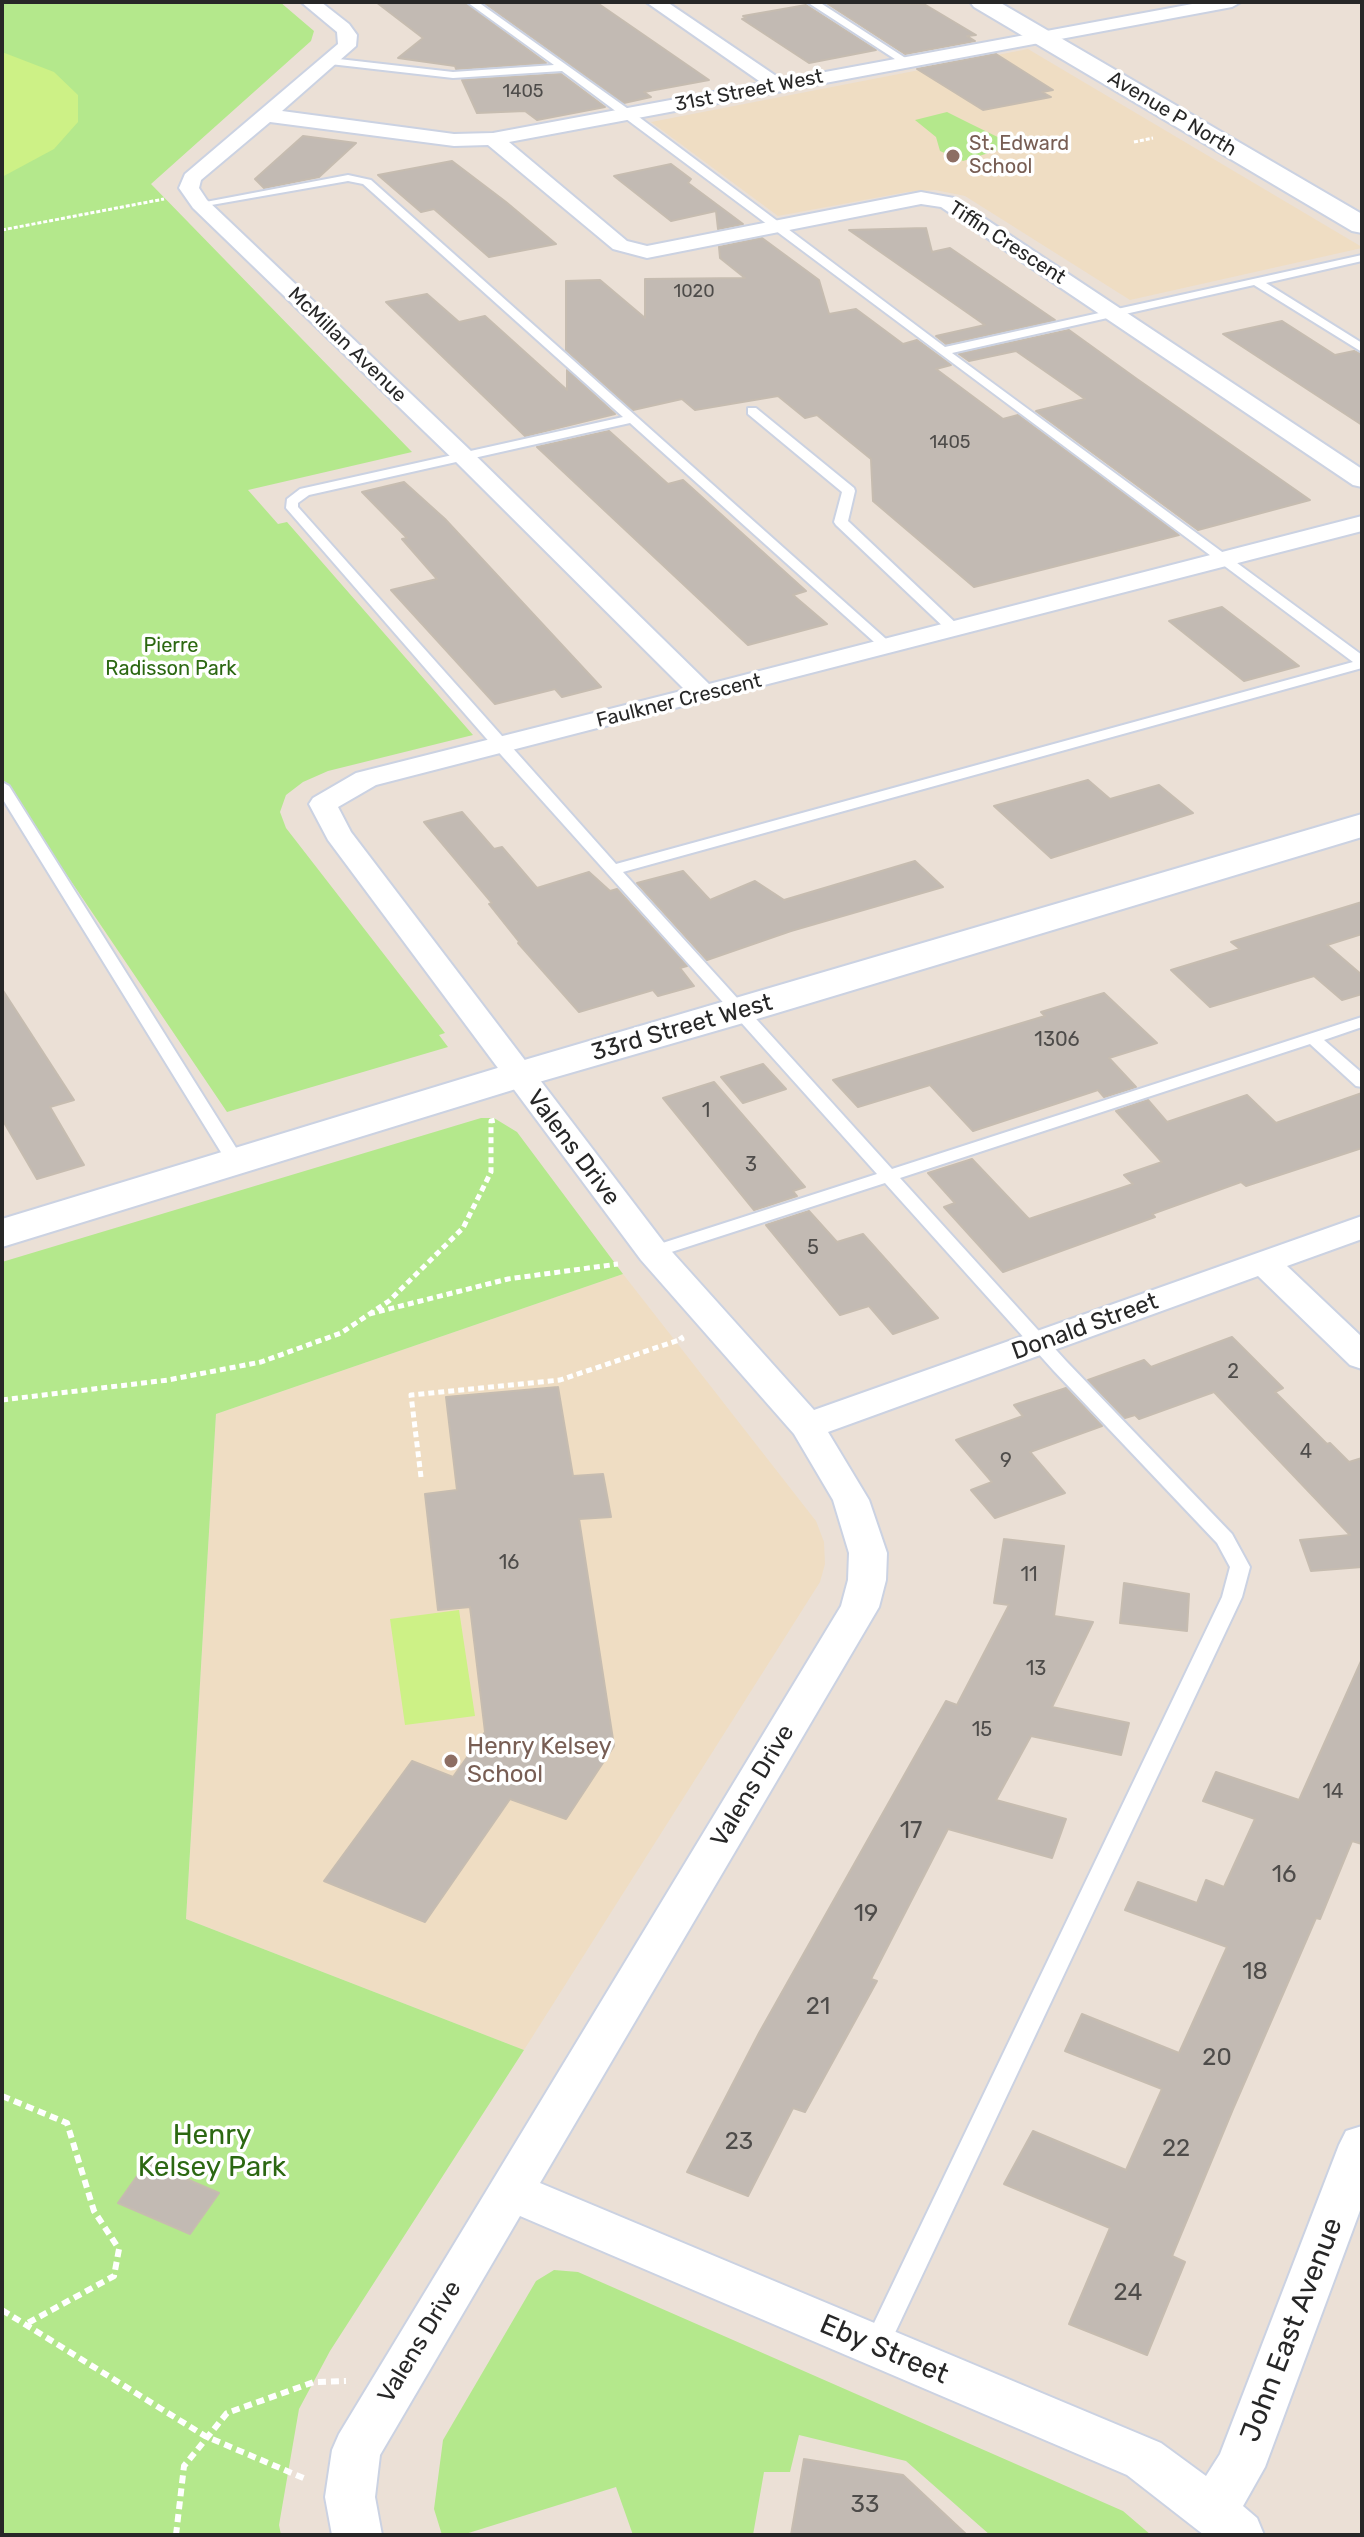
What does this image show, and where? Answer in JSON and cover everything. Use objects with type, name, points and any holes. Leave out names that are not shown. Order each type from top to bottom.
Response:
[{"type":"main road","name":"Avenue P North","points":[[982,2],[1362,225]]},
{"type":"main road","name":"33rd Street West","points":[[2,1233],[236,1162],[529,1090],[743,1011],[1362,825]]},
{"type":"street","points":[[196,199],[189,188],[192,178],[347,46],[348,35],[310,2]]},
{"type":"street","points":[[655,2],[777,85]]},
{"type":"street","name":"31st Street West","points":[[264,115],[454,140],[493,139],[1232,2]]},
{"type":"street","name":"Tiffin Crescent","points":[[493,139],[620,245],[647,252],[670,250],[921,198],[937,200],[960,209],[1362,480]]},
{"type":"street","name":"McMillan Avenue","points":[[196,199],[704,694]]},
{"type":"street","name":"Faulkner Crescent","points":[[529,1090],[338,834],[323,804],[366,779],[1362,523]]},
{"type":"street","name":"Valens Drive","points":[[357,2535],[350,2497],[356,2450],[860,1607],[867,1580],[868,1553],[862,1527],[851,1500],[807,1426],[638,1258],[529,1090]]},
{"type":"street","name":"Donald Street","points":[[807,1426],[1362,1227]]},
{"type":"street","points":[[1263,1262],[1362,1357]]},
{"type":"street","name":"John East Avenue","points":[[1226,2522],[1240,2467],[1362,2145]]},
{"type":"street","name":"Eby Street","points":[[512,2192],[1144,2459],[1226,2522]]},
{"type":"lane","points":[[472,2],[627,113],[779,227],[784,234],[1362,663]]},
{"type":"lane","points":[[812,2],[905,61]]},
{"type":"lane","points":[[330,61],[453,75],[561,68]]},
{"type":"lane","points":[[196,199],[348,178],[367,182],[888,647]]},
{"type":"lane","points":[[944,351],[1362,258]]},
{"type":"lane","points":[[1255,281],[1362,348]]},
{"type":"lane","points":[[752,411],[849,491],[841,522],[955,630]]},
{"type":"lane","points":[[632,419],[305,492],[292,502],[292,508],[501,745],[1040,1343],[1225,1539],[1240,1567],[1238,1582],[876,2346]]},
{"type":"lane","points":[[615,869],[1362,663]]},
{"type":"lane","points":[[2,786],[236,1162]]},
{"type":"lane","points":[[638,1258],[1362,1022]]},
{"type":"lane","points":[[1312,1038],[1362,1082]]},
{"type":"path","points":[[2,230],[196,199]]},
{"type":"path","points":[[2,1400],[168,1380],[261,1362],[341,1333],[389,1301],[463,1228],[491,1172],[491,1121],[529,1090]]},
{"type":"path","points":[[369,1314],[508,1279],[638,1258]]},
{"type":"path","points":[[421,1477],[411,1395],[560,1380],[682,1339]]},
{"type":"path","points":[[2,2096],[67,2123],[94,2211],[119,2249],[114,2276],[26,2325]]},
{"type":"path","points":[[2,2310],[205,2436],[297,2476]]},
{"type":"path","points":[[176,2535],[184,2466],[205,2436],[227,2413],[314,2382],[327,2381]]},
{"type":"shaded area","name":"St. Edward School","points":[[1028,49],[1362,248],[1130,300],[965,196],[935,190],[907,192],[778,216],[651,122]]},
{"type":"shaded area","name":"Henry Kelsey School","points":[[623,1274],[816,1521],[824,1542],[825,1564],[820,1582],[524,2050],[186,1919],[216,1414]]},
{"type":"green space","name":"Pierre Radisson Park","points":[[2,2],[280,2],[314,31],[311,41],[151,184],[412,452],[248,490],[278,524],[287,522],[473,735],[328,771],[303,782],[286,795],[280,812],[286,828],[445,1033],[439,1035],[448,1047],[227,1112],[2,779]]},
{"type":"green space","points":[[2,52],[54,72],[78,95],[78,122],[54,149],[2,177]]},
{"type":"green space","points":[[947,112],[1014,145],[963,161],[940,151],[936,137],[915,120]]},
{"type":"green space","name":"Henry Kelsey Park","points":[[481,1118],[494,1118],[517,1132],[623,1274],[216,1414],[186,1919],[524,2050],[330,2351],[299,2409],[279,2525],[281,2535],[2,2535],[2,1262]]},
{"type":"green space","points":[[459,1610],[475,1716],[405,1725],[390,1619]]},
{"type":"green space","points":[[554,2270],[578,2272],[1123,2511],[1151,2535],[990,2535],[906,2461],[799,2435],[790,2472],[764,2472],[753,2535],[633,2535],[616,2487],[462,2535],[442,2535],[434,2509],[443,2440],[536,2281]]},
{"type":"building","points":[[376,2],[464,2],[546,63],[456,69],[455,66],[398,58],[423,38]]},
{"type":"building","points":[[483,2],[596,2],[709,80],[644,92],[651,97],[624,103]]},
{"type":"building","points":[[825,2],[924,4],[976,35],[967,36],[975,41],[905,54]]},
{"type":"building","points":[[806,5],[876,50],[809,63],[742,19],[746,18],[743,16]]},
{"type":"building","points":[[996,54],[1053,90],[1042,92],[1051,97],[983,110],[917,69]]},
{"type":"building","points":[[561,74],[605,107],[537,120],[525,111],[477,113],[462,80]]},
{"type":"building","points":[[303,136],[356,143],[319,177],[264,188],[255,179]]},
{"type":"building","points":[[452,161],[556,244],[489,257],[434,209],[421,212],[378,175]]},
{"type":"building","points":[[671,164],[691,179],[688,183],[743,224],[718,229],[716,211],[671,221],[614,176]]},
{"type":"building","points":[[926,228],[932,252],[950,248],[1055,320],[946,344],[936,336],[985,325],[849,230]]},
{"type":"building","points":[[762,238],[819,280],[829,314],[856,309],[903,344],[917,340],[951,365],[936,369],[1003,419],[1018,415],[1179,535],[974,587],[873,501],[871,459],[817,415],[805,418],[778,396],[695,410],[682,399],[633,410],[566,350],[566,281],[600,280],[645,318],[645,279],[745,278],[720,258],[719,247]]},
{"type":"building","points":[[427,294],[459,322],[485,316],[567,390],[567,370],[615,414],[525,436],[386,302]]},
{"type":"building","points":[[1282,321],[1335,355],[1354,351],[1362,355],[1362,425],[1223,334]]},
{"type":"building","points":[[1069,330],[1310,500],[1198,530],[1036,411],[1085,399],[1016,351],[969,361],[959,354]]},
{"type":"building","points":[[609,431],[668,484],[683,480],[806,591],[793,595],[827,624],[748,645],[537,447]]},
{"type":"building","points":[[404,482],[445,519],[601,687],[562,697],[555,689],[495,704],[391,590],[437,579],[402,539],[407,538],[362,492]]},
{"type":"building","points":[[1222,607],[1299,666],[1244,681],[1169,621]]},
{"type":"building","points":[[1088,780],[1110,799],[1159,785],[1193,813],[1051,858],[994,806]]},
{"type":"building","points":[[462,812],[494,849],[502,847],[537,888],[589,872],[610,891],[617,889],[687,966],[680,968],[694,986],[658,996],[653,990],[579,1012],[518,943],[489,904],[492,903],[424,822]]},
{"type":"building","points":[[915,861],[943,887],[791,931],[707,960],[637,883],[683,871],[710,900],[755,881],[784,900]]},
{"type":"building","points":[[1362,902],[1362,934],[1327,945],[1362,975],[1362,994],[1342,1000],[1314,976],[1210,1007],[1171,970],[1240,949],[1231,942]]},
{"type":"building","points":[[2,989],[74,1100],[50,1107],[84,1165],[37,1179],[2,1119]]},
{"type":"building","points":[[1104,993],[1157,1043],[1109,1058],[1136,1087],[1104,1097],[1098,1090],[973,1131],[930,1085],[858,1107],[833,1080],[1045,1016],[1041,1012]]},
{"type":"building","points":[[763,1064],[786,1089],[743,1103],[721,1077]]},
{"type":"building","points":[[714,1082],[805,1187],[793,1191],[797,1196],[754,1210],[663,1098]]},
{"type":"building","points":[[1362,1093],[1362,1148],[1246,1186],[1241,1182],[1003,1272],[944,1207],[955,1203],[928,1173],[972,1159],[1029,1219],[1133,1184],[1124,1175],[1162,1162],[1116,1111],[1148,1100],[1167,1122],[1247,1095],[1276,1123]]},
{"type":"building","points":[[809,1211],[837,1242],[863,1234],[938,1318],[893,1334],[869,1306],[840,1315],[766,1225]]},
{"type":"building","points":[[1232,1337],[1283,1388],[1275,1392],[1327,1444],[1330,1443],[1349,1462],[1362,1458],[1362,1567],[1311,1571],[1300,1540],[1350,1535],[1214,1392],[1139,1419],[1135,1415],[1125,1418],[1088,1380],[1144,1360],[1151,1367]]},
{"type":"building","points":[[558,1387],[573,1476],[603,1474],[611,1517],[579,1519],[614,1746],[566,1819],[510,1799],[425,1922],[324,1881],[412,1761],[453,1777],[485,1732],[470,1607],[438,1610],[425,1494],[457,1490],[446,1397]]},
{"type":"building","points":[[1066,1388],[1102,1426],[1030,1452],[1065,1493],[995,1518],[971,1490],[992,1482],[956,1440],[1023,1416],[1014,1405]]},
{"type":"building","points":[[1004,1539],[1064,1546],[1054,1616],[1093,1622],[1052,1707],[1129,1723],[1121,1755],[1031,1736],[996,1800],[1066,1819],[1052,1858],[948,1829],[871,1979],[877,1981],[805,2112],[793,2108],[748,2196],[687,2172],[759,2033],[946,1701],[957,1705],[1009,1605],[994,1603]]},
{"type":"building","points":[[1124,1583],[1189,1594],[1187,1631],[1120,1623]]},
{"type":"building","points":[[1362,1659],[1362,1844],[1352,1841],[1320,1919],[1316,1918],[1233,2109],[1172,2256],[1185,2262],[1147,2355],[1069,2324],[1110,2228],[1004,2184],[1033,2131],[1126,2170],[1162,2089],[1065,2051],[1082,2014],[1179,2053],[1227,1947],[1125,1910],[1138,1882],[1197,1903],[1206,1880],[1224,1887],[1255,1819],[1203,1801],[1216,1772],[1299,1800]]},
{"type":"building","points":[[147,2162],[219,2193],[190,2234],[118,2203]]},
{"type":"building","points":[[804,2459],[903,2475],[967,2535],[791,2535]]},
{"type":"place","name":"St. Edward School","points":[[953,156]]},
{"type":"place","name":"Henry Kelsey School","points":[[451,1761]]}]
